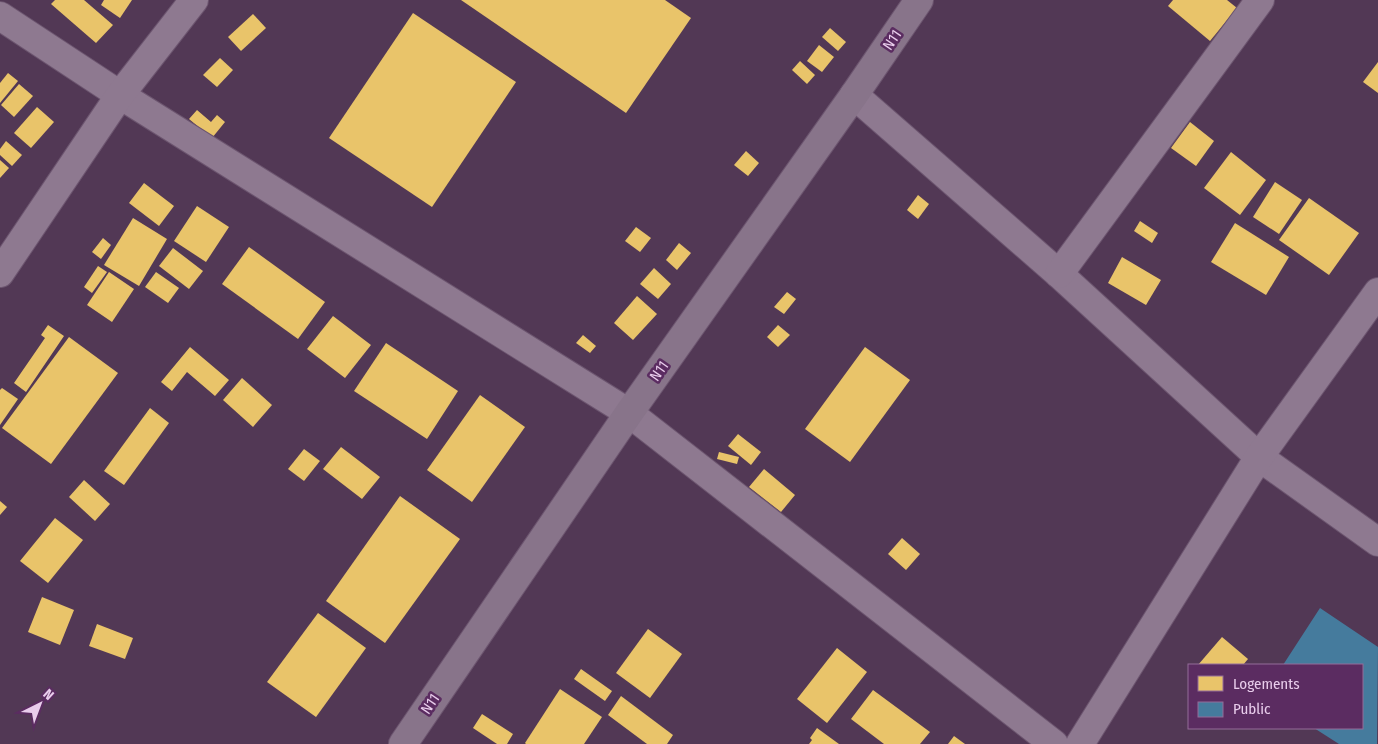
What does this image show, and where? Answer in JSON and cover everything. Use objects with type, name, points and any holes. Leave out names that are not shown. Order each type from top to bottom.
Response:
[{"type":"main road","name":"N11","points":[[402,744],[629,413],[920,0]]},
{"type":"street","points":[[0,273],[120,95],[194,0]]},
{"type":"street","points":[[1058,274],[1260,0]]},
{"type":"street","points":[[0,16],[120,95],[629,413],[1054,744]]},
{"type":"street","points":[[854,96],[1058,274],[1259,457],[1378,542]]},
{"type":"street","points":[[1080,744],[1259,457],[1378,292]]},
{"type":"building: Logements","points":[[55,0],[84,0],[113,25],[96,43],[51,4]]},
{"type":"building: Logements","points":[[104,0],[132,0],[120,18],[101,5]]},
{"type":"building: Logements","points":[[461,0],[665,0],[691,18],[626,113]]},
{"type":"building: Logements","points":[[1173,0],[1227,0],[1237,8],[1210,41],[1168,6]]},
{"type":"building: Logements","points":[[413,13],[516,82],[432,207],[329,138]]},
{"type":"building: Logements","points":[[253,14],[266,28],[241,51],[228,37]]},
{"type":"building: Logements","points":[[830,28],[846,42],[838,51],[822,37]]},
{"type":"building: Logements","points":[[819,45],[834,57],[822,72],[807,61]]},
{"type":"building: Logements","points":[[220,58],[233,70],[217,87],[203,75]]},
{"type":"building: Logements","points":[[800,61],[815,75],[807,84],[792,70]]},
{"type":"building: Logements","points":[[1378,62],[1378,93],[1363,82]]},
{"type":"building: Logements","points":[[8,73],[18,81],[0,103],[0,83]]},
{"type":"building: Logements","points":[[19,84],[33,96],[14,117],[1,105]]},
{"type":"building: Logements","points":[[37,107],[54,122],[31,148],[14,133]]},
{"type":"building: Logements","points":[[197,110],[211,122],[217,115],[225,122],[212,138],[189,119]]},
{"type":"building: Logements","points":[[1190,122],[1214,141],[1196,166],[1171,148]]},
{"type":"building: Logements","points":[[6,141],[22,155],[12,166],[0,155],[0,149]]},
{"type":"building: Logements","points":[[746,151],[759,163],[748,176],[734,165]]},
{"type":"building: Logements","points":[[1231,152],[1266,180],[1240,215],[1204,188]]},
{"type":"building: Logements","points":[[0,160],[9,168],[0,178]]},
{"type":"building: Logements","points":[[1275,182],[1302,200],[1279,234],[1253,217]]},
{"type":"building: Logements","points":[[144,183],[174,206],[159,226],[129,203]]},
{"type":"building: Logements","points":[[918,195],[929,204],[918,219],[907,210]]},
{"type":"building: Logements","points":[[1309,198],[1359,233],[1329,275],[1279,240]]},
{"type":"building: Logements","points":[[197,206],[229,227],[206,262],[174,241]]},
{"type":"building: Logements","points":[[133,218],[167,239],[139,286],[104,265]]},
{"type":"building: Logements","points":[[1140,221],[1158,233],[1152,243],[1134,231]]},
{"type":"building: Logements","points":[[1235,223],[1289,257],[1266,295],[1211,262]]},
{"type":"building: Logements","points":[[636,227],[651,238],[640,252],[625,241]]},
{"type":"building: Logements","points":[[103,238],[111,245],[101,259],[92,252]]},
{"type":"building: Logements","points":[[679,243],[691,253],[677,270],[666,260]]},
{"type":"building: Logements","points":[[249,247],[325,302],[298,339],[222,284]]},
{"type":"building: Logements","points":[[173,248],[203,271],[189,289],[159,266]]},
{"type":"building: Logements","points":[[1122,257],[1161,280],[1146,305],[1108,283]]},
{"type":"building: Logements","points":[[98,266],[107,272],[92,293],[84,287]]},
{"type":"building: Logements","points":[[654,268],[671,284],[658,299],[640,284]]},
{"type":"building: Logements","points":[[109,272],[134,289],[112,322],[87,305]]},
{"type":"building: Logements","points":[[156,272],[179,288],[168,303],[145,287]]},
{"type":"building: Logements","points":[[787,292],[796,299],[784,314],[774,307]]},
{"type":"building: Logements","points":[[637,296],[657,314],[633,340],[614,323]]},
{"type":"building: Logements","points":[[333,316],[371,345],[345,378],[307,349]]},
{"type":"building: Logements","points":[[48,325],[64,336],[26,392],[14,383],[45,338],[41,335]]},
{"type":"building: Logements","points":[[778,325],[790,335],[778,347],[767,337]]},
{"type":"building: Logements","points":[[583,335],[596,346],[590,353],[576,343]]},
{"type":"building: Logements","points":[[69,337],[118,373],[51,464],[2,428]]},
{"type":"building: Logements","points":[[386,343],[458,391],[427,439],[354,391]]},
{"type":"building: Logements","points":[[190,347],[229,380],[215,396],[187,372],[172,391],[161,382]]},
{"type":"building: Logements","points":[[865,347],[910,380],[850,462],[805,429]]},
{"type":"building: Logements","points":[[242,378],[272,405],[253,427],[223,400]]},
{"type":"building: Logements","points":[[2,388],[18,399],[0,425],[0,390]]},
{"type":"building: Logements","points":[[480,395],[525,427],[472,502],[427,470]]},
{"type":"building: Logements","points":[[150,408],[169,423],[124,485],[104,471]]},
{"type":"building: Logements","points":[[738,434],[761,452],[751,465],[728,446]]},
{"type":"building: Logements","points":[[341,447],[380,477],[362,499],[323,469]]},
{"type":"building: Logements","points":[[304,449],[320,461],[304,481],[288,469]]},
{"type":"building: Logements","points":[[719,452],[739,457],[737,464],[717,459]]},
{"type":"building: Logements","points":[[764,469],[795,495],[781,512],[749,487]]},
{"type":"building: Logements","points":[[84,480],[110,504],[95,521],[69,497]]},
{"type":"building: Logements","points":[[400,496],[460,539],[385,643],[326,601]]},
{"type":"building: Logements","points":[[0,501],[7,507],[0,515]]},
{"type":"building: Logements","points":[[55,518],[83,540],[48,583],[20,561]]},
{"type":"building: Logements","points":[[902,538],[920,554],[906,570],[888,554]]},
{"type":"building: Logements","points":[[42,597],[74,610],[60,645],[28,632]]},
{"type":"building: Logements","points":[[318,613],[366,648],[316,717],[267,682]]},
{"type":"building: Logements","points":[[97,624],[133,638],[125,659],[89,646]]},
{"type":"building: Logements","points":[[648,629],[682,654],[650,698],[616,673]]},
{"type":"building: Logements","points":[[1222,637],[1248,659],[1244,664],[1199,664]]},
{"type":"building: Logements","points":[[837,648],[867,672],[827,723],[797,699]]},
{"type":"building: Logements","points":[[581,669],[612,691],[605,701],[574,679]]},
{"type":"building: Logements","points":[[560,689],[602,717],[584,744],[526,744],[525,743]]},
{"type":"building: Logements","points":[[873,690],[930,732],[920,744],[884,744],[851,719]]},
{"type":"building: Logements","points":[[621,696],[673,735],[667,744],[647,744],[608,715]]},
{"type":"building: Logements","points":[[482,714],[513,734],[507,744],[497,744],[473,728]]},
{"type":"building: Logements","points":[[817,728],[839,744],[809,744],[812,740],[810,738]]},
{"type":"building: Logements","points":[[954,736],[965,744],[948,744]]},
{"type":"building: Public","points":[[1320,608],[1378,647],[1377,744],[1339,744],[1316,729],[1363,729],[1363,664],[1284,664]]}]
